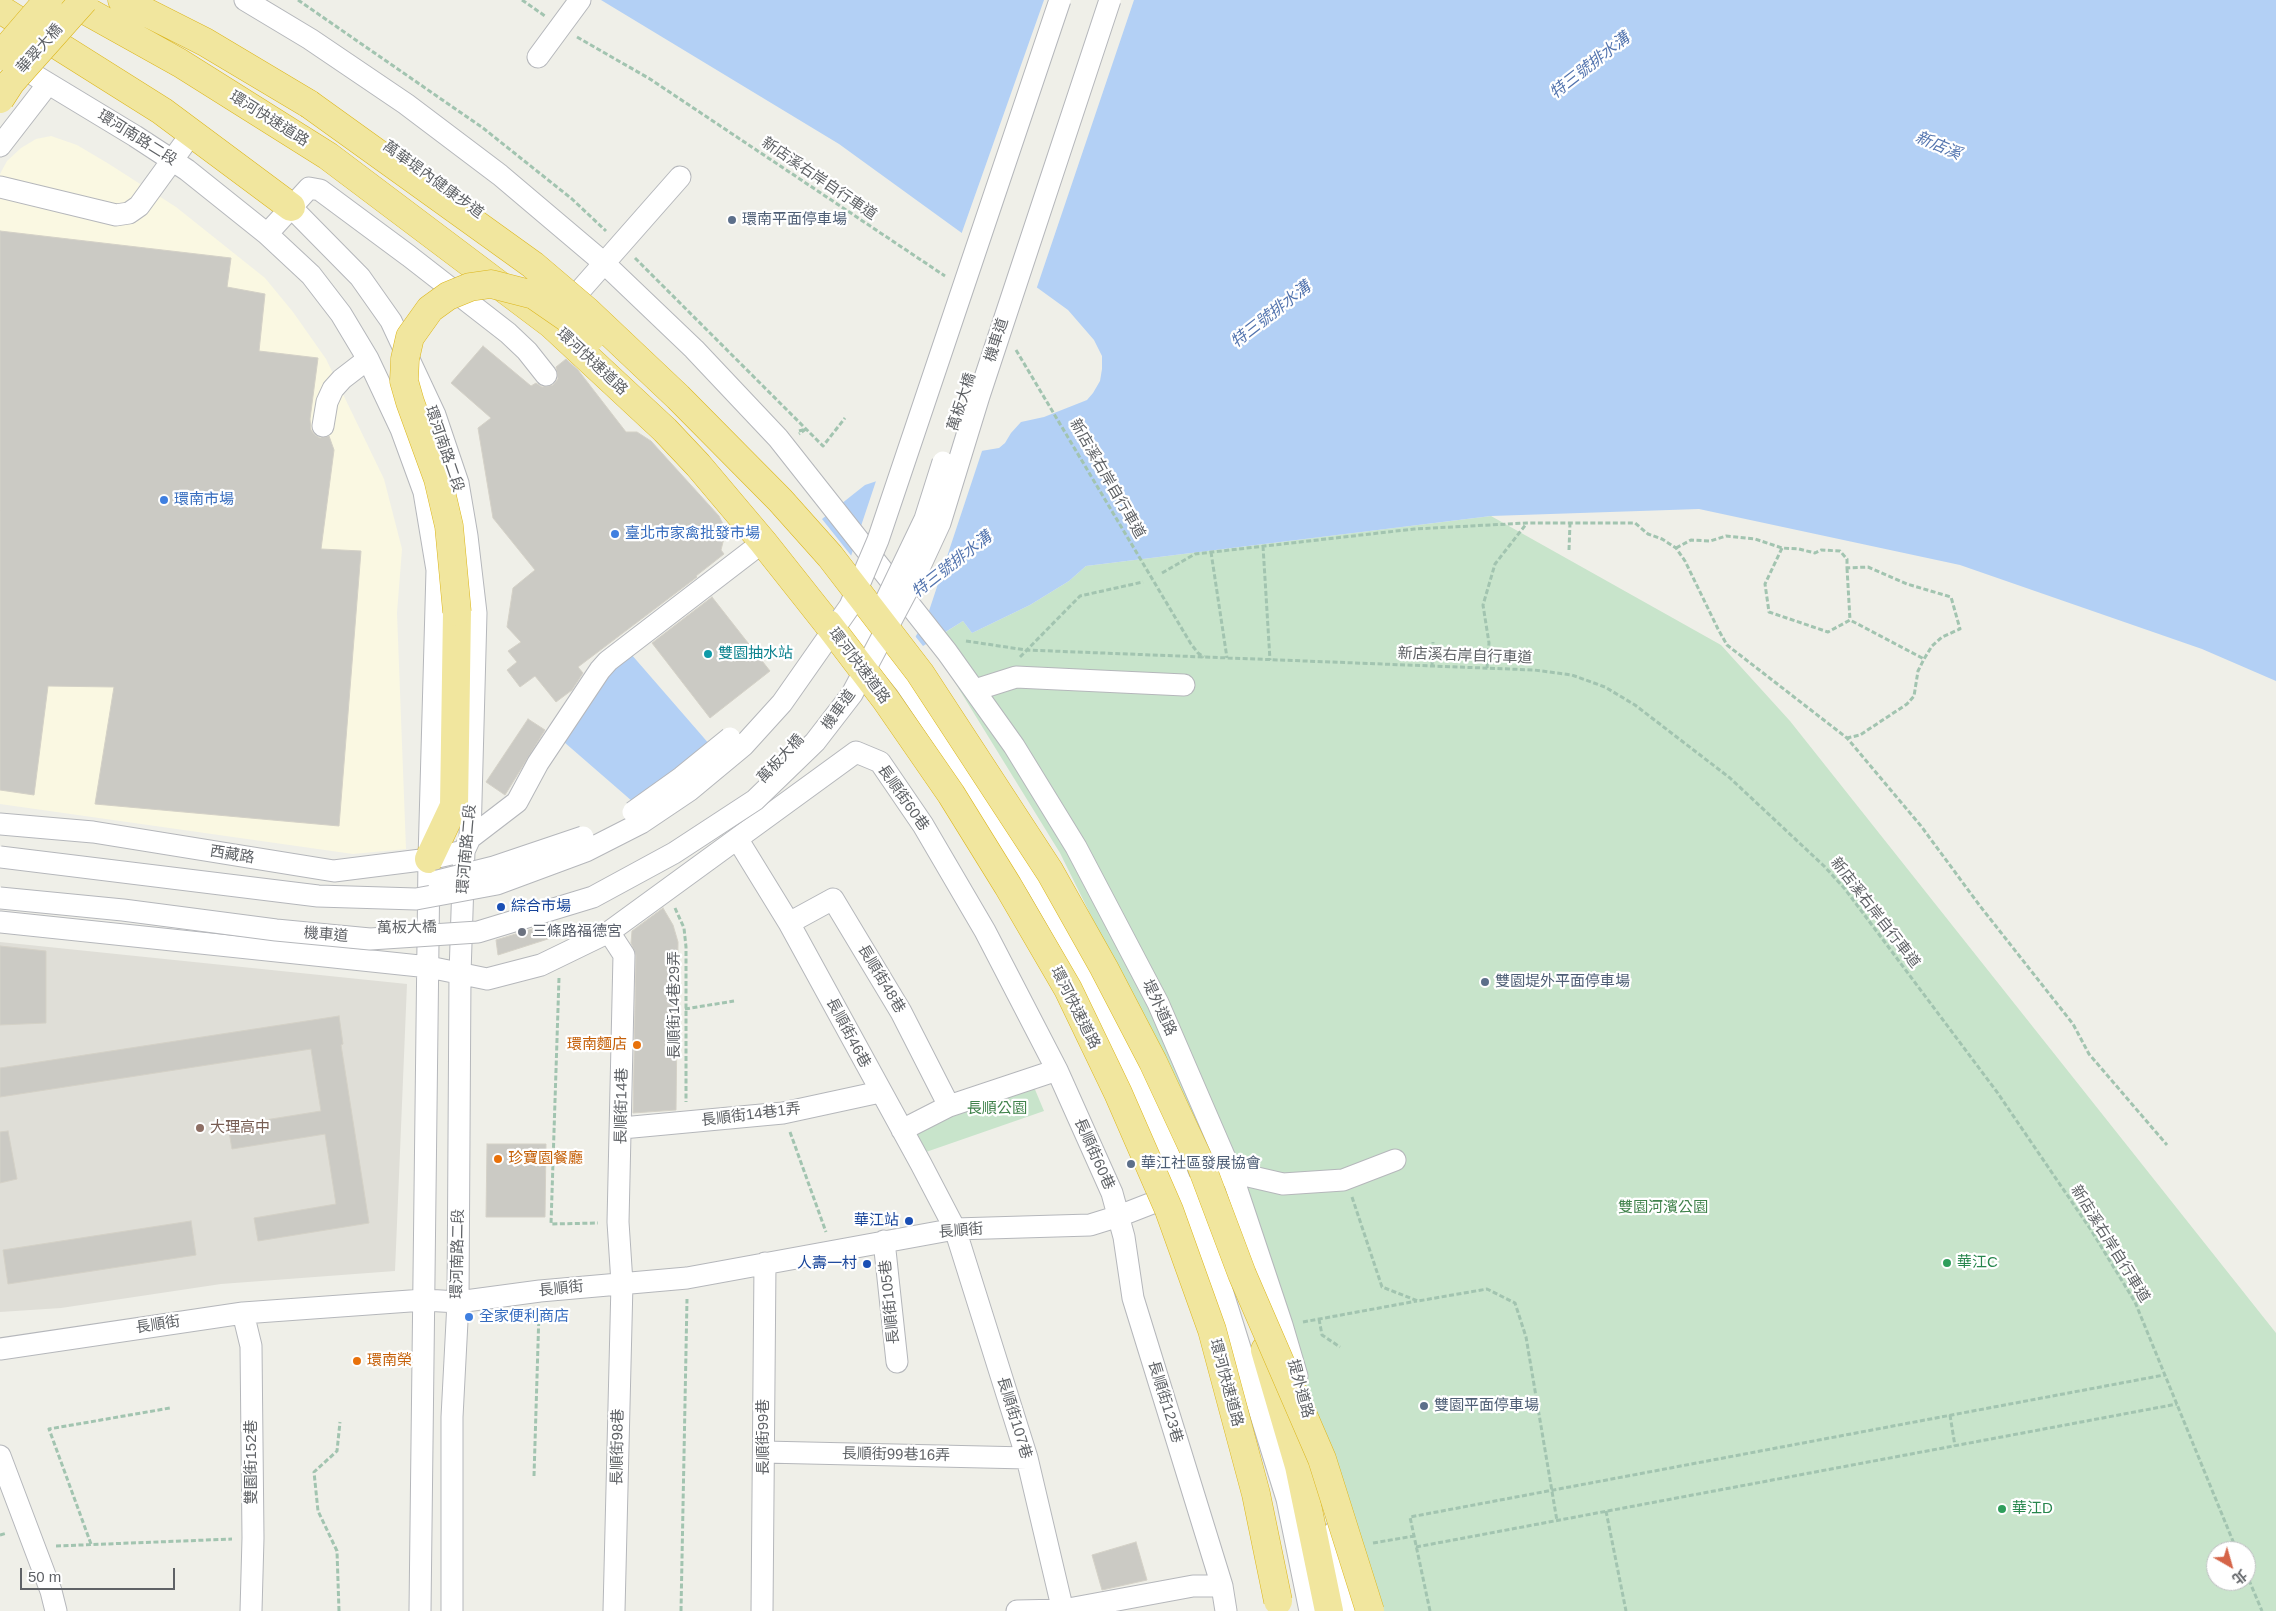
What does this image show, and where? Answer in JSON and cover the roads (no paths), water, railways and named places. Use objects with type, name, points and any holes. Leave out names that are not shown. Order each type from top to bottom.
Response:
[{"type":"highway","name":"華翠大橋","points":[[0,55],[48,0]]},
{"type":"highway","name":"環河快速道路","points":[[67,0],[180,63],[328,156],[551,324],[665,430],[698,465],[763,542],[840,621],[886,700],[1008,886],[1068,990],[1118,1092],[1169,1210],[1212,1330],[1256,1494],[1278,1606]]},
{"type":"highway","name":"華翠大橋","points":[[0,99],[11,82],[84,0]]},
{"type":"highway","points":[[122,0],[204,42],[310,104],[534,265],[587,311],[678,397],[780,500],[830,556],[920,673],[1050,872],[1104,968],[1153,1062],[1201,1165],[1242,1274],[1322,1459],[1370,1611]]},
{"type":"highway","points":[[0,8],[103,72],[192,133],[291,207]]},
{"type":"highway","points":[[429,859],[454,806],[457,612],[449,526],[436,470],[404,381],[405,359],[410,337],[430,309],[448,296],[470,287],[492,284],[534,296],[576,324],[780,500]]},
{"type":"highway","points":[[1242,1274],[1299,1466],[1329,1611]]},
{"type":"street","name":"堤外道路","points":[[245,0],[310,39],[406,104],[500,175],[604,263],[694,349],[765,424],[838,512],[954,645],[975,690],[1014,746],[1076,847],[1158,1003],[1231,1172]]},
{"type":"street","points":[[538,58],[580,0]]},
{"type":"street","points":[[0,845],[320,884],[418,886],[494,867],[577,840],[634,811],[682,777],[734,735],[772,696],[839,602],[874,521],[1049,0]]},
{"type":"street","name":"萬板大橋","points":[[0,856],[318,896],[416,899],[497,884],[563,860],[641,823],[690,790],[743,746],[782,703],[850,606],[878,540],[1060,0]]},
{"type":"street","name":"萬板大橋","points":[[0,887],[100,898],[308,926],[399,930],[448,927],[505,916],[594,885],[675,841],[750,792],[801,739],[842,686],[863,649],[925,519],[978,350],[1100,0]]},
{"type":"street","name":"機車道","points":[[0,898],[123,910],[276,930],[370,939],[478,932],[593,897],[674,853],[755,800],[815,742],[852,694],[921,564],[940,523],[979,396],[1110,0]]},
{"type":"street","name":"環河南路二段","points":[[0,55],[172,160],[267,234],[311,275],[341,314],[368,359],[401,429],[424,492],[438,570],[429,859],[420,1611]]},
{"type":"street","points":[[0,146],[48,84]]},
{"type":"street","name":"萬華堤內健康步道","points":[[354,131],[369,133],[484,216],[522,266],[570,302]]},
{"type":"street","points":[[0,187],[116,215],[129,213],[139,206],[192,133]]},
{"type":"street","points":[[551,324],[680,178]]},
{"type":"street","points":[[267,234],[309,188],[320,190],[508,333],[527,351],[546,374]]},
{"type":"street","name":"環河南路二段","points":[[291,207],[360,277],[391,321],[435,415],[458,483],[467,536],[476,613],[460,974],[458,1302],[452,1417],[452,1611]]},
{"type":"street","points":[[323,426],[327,402],[333,389],[342,379],[368,359]]},
{"type":"street","points":[[424,492],[458,483]]},
{"type":"street","points":[[467,844],[517,802],[538,763],[604,665],[763,542]]},
{"type":"street","points":[[840,621],[905,683],[977,790],[1043,896],[1077,956],[1132,1066],[1212,1258],[1287,1499],[1310,1611]]},
{"type":"street","points":[[975,690],[1016,677],[1184,685]]},
{"type":"street","name":"長順街60巷","points":[[460,974],[487,979],[541,965],[609,932],[667,892],[856,752],[880,762],[923,825],[985,931],[1057,1070],[1112,1193],[1119,1216]]},
{"type":"street","name":"西藏路","points":[[0,824],[93,832],[334,871],[429,859],[467,844]]},
{"type":"street","name":"長順街46巷","points":[[738,840],[789,924],[955,1229]]},
{"type":"street","name":"長順街48巷","points":[[789,924],[833,899],[901,1012],[949,1106]]},
{"type":"street","points":[[0,922],[429,967],[460,974]]},
{"type":"street","name":"長順街14巷","points":[[609,932],[624,955],[622,1128],[618,1222],[622,1283]]},
{"type":"street","points":[[902,1130],[949,1106],[1057,1070]]},
{"type":"street","name":"長順街14巷1弄","points":[[622,1128],[783,1112],[880,1092]]},
{"type":"street","points":[[1119,1216],[1231,1172],[1283,1184],[1343,1180],[1395,1160]]},
{"type":"street","name":"提外道路","points":[[1231,1172],[1282,1325],[1305,1402],[1338,1550],[1347,1611]]},
{"type":"street","name":"長順街","points":[[0,1349],[244,1313],[424,1300],[458,1302],[540,1291],[687,1278],[955,1229],[1090,1225],[1119,1216]]},
{"type":"street","name":"長順街123巷","points":[[1119,1216],[1133,1298],[1222,1586],[1226,1611]]},
{"type":"street","name":"長順街107巷","points":[[955,1229],[1027,1458],[1063,1611]]},
{"type":"street","name":"長順街105巷","points":[[884,1241],[897,1362]]},
{"type":"street","name":"長順街99巷","points":[[762,1611],[765,1263]]},
{"type":"street","name":"長順街98巷","points":[[614,1611],[622,1283]]},
{"type":"street","name":"雙園街152巷","points":[[244,1313],[251,1346],[253,1538],[251,1611]]},
{"type":"street","name":"長順街99巷16弄","points":[[764,1452],[1027,1458]]},
{"type":"street","points":[[0,1456],[51,1592],[56,1611]]},
{"type":"street","points":[[1017,1611],[1063,1611],[1193,1586],[1222,1586]]},
{"type":"water","points":[[601,0],[2276,0],[2276,681],[2202,649],[1960,565],[1699,509],[1491,516],[1086,566],[1069,581],[1030,605],[972,633],[963,621],[923,646],[822,519],[865,485],[951,456],[999,448],[1021,422],[1044,417],[1087,400],[1100,381],[1102,356],[1094,340],[1068,310],[839,144]]},
{"type":"water","points":[[631,654],[717,753],[640,808],[564,742],[603,677]]},
{"type":"place","name":"環南平面停車場","points":[[732,220]]},
{"type":"place","name":"環南市場","points":[[164,500]]},
{"type":"place","name":"臺北市家禽批發市場","points":[[615,534]]},
{"type":"place","name":"雙園抽水站","points":[[708,654]]},
{"type":"place","name":"綜合市場","points":[[501,907]]},
{"type":"place","name":"三條路福德宮","points":[[522,932]]},
{"type":"place","name":"雙園堤外平面停車場","points":[[1485,982]]},
{"type":"place","name":"環南麵店","points":[[637,1045]]},
{"type":"place","name":"大理高中","points":[[200,1128]]},
{"type":"place","name":"珍寶園餐廳","points":[[498,1159]]},
{"type":"place","name":"華江社區發展協會","points":[[1131,1164]]},
{"type":"place","name":"華江站","points":[[909,1221]]},
{"type":"place","name":"華江C","points":[[1947,1263]]},
{"type":"place","name":"人壽一村","points":[[867,1264]]},
{"type":"place","name":"全家便利商店","points":[[469,1317]]},
{"type":"place","name":"環南榮","points":[[357,1361]]},
{"type":"place","name":"雙園平面停車場","points":[[1424,1406]]},
{"type":"place","name":"華江D","points":[[2002,1509]]},
{"type":"water label","name":"特三號排水溝","points":[[1590,66]]},
{"type":"water label","name":"新店溪","points":[[1938,146]]},
{"type":"water label","name":"特三號排水溝","points":[[1271,315]]},
{"type":"water label","name":"特三號排水溝","points":[[952,565]]},
{"type":"park label","name":"長順公園","points":[[997,1109]]},
{"type":"park label","name":"雙園河濱公園","points":[[1663,1208]]}]
